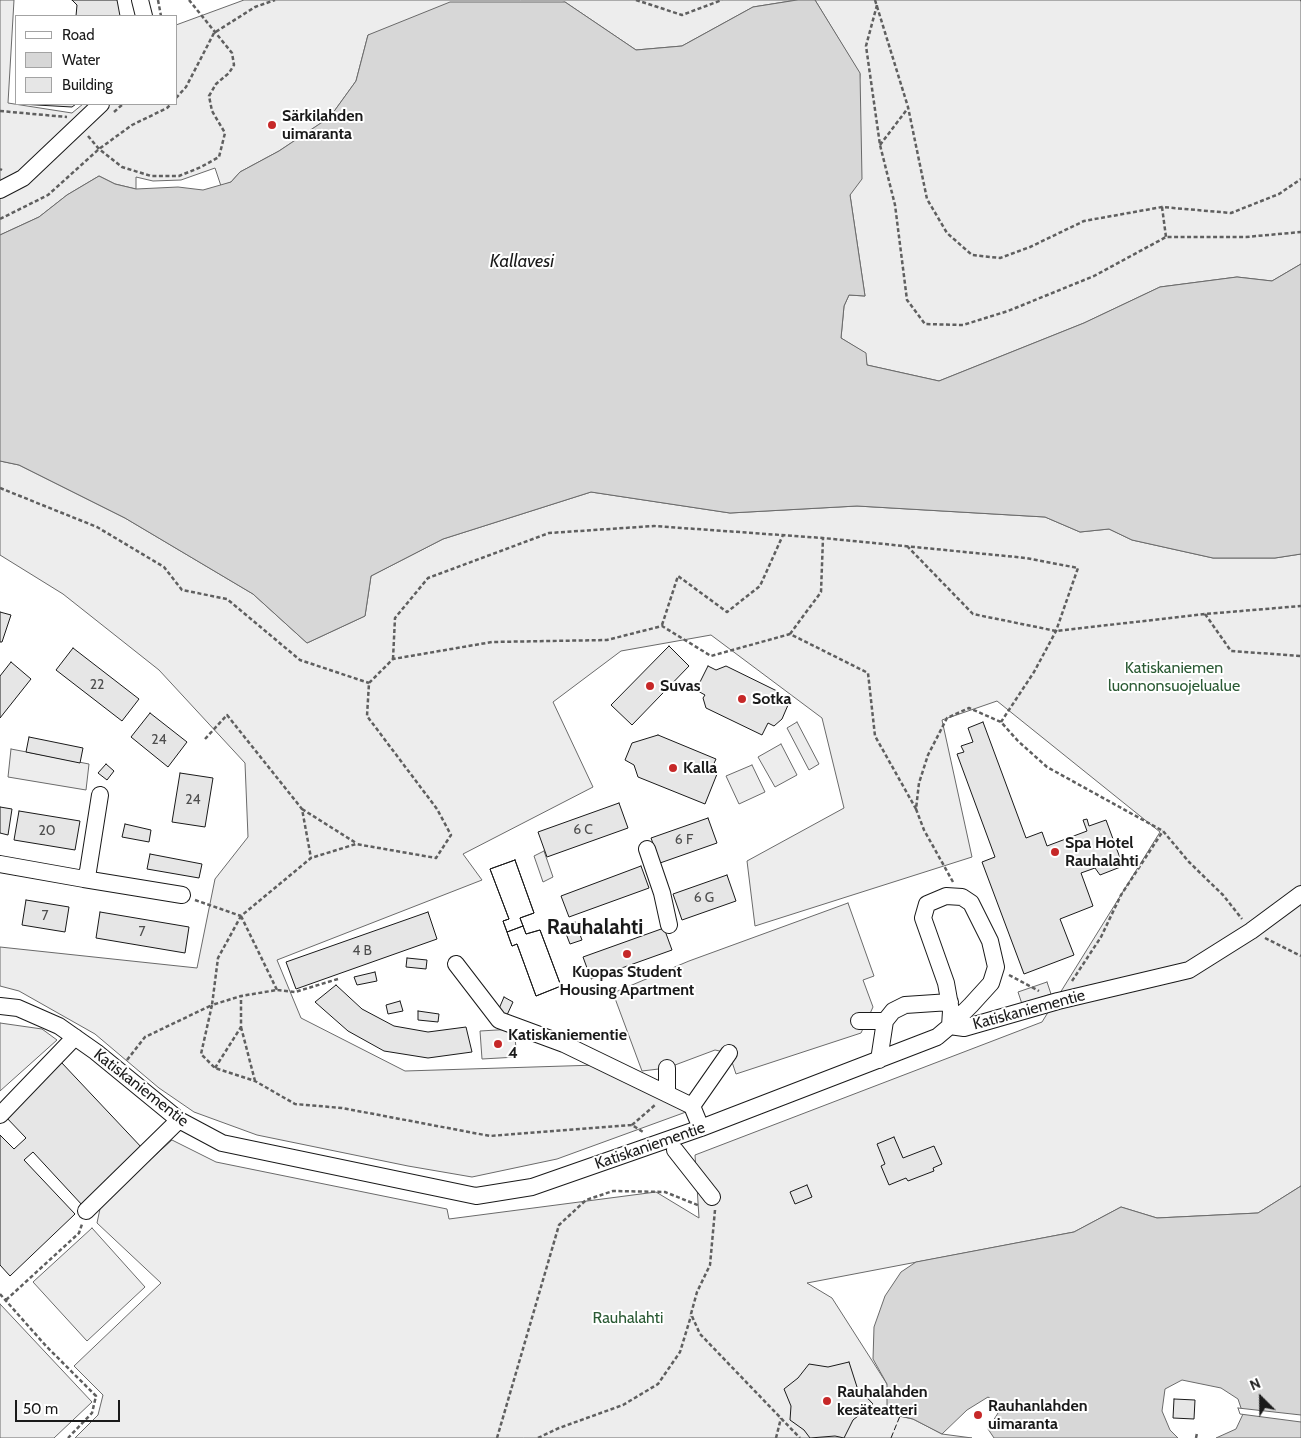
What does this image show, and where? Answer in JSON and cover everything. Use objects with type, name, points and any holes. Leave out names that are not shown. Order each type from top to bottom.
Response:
[{"type":"street","points":[[140,0],[144,15]]},
{"type":"street","points":[[0,190],[23,178],[100,105]]},
{"type":"street","points":[[84,879],[88,871],[100,795]]},
{"type":"street","points":[[646,849],[662,893],[669,926]]},
{"type":"street","points":[[0,864],[182,895]]},
{"type":"street","name":"Katiskaniementie","points":[[0,1006],[18,1008],[59,1026],[179,1120],[222,1144],[476,1196],[532,1187],[701,1128],[936,1038],[950,1026],[964,1028],[1058,1002],[1189,970],[1251,931],[1301,894]]},
{"type":"street","points":[[946,896],[962,897],[970,903],[990,941],[996,968],[991,983],[950,1026],[950,1002],[923,918],[927,904],[946,896]]},
{"type":"street","points":[[456,964],[499,1020],[604,1062],[692,1106],[701,1128]]},
{"type":"street","points":[[878,1060],[885,1021],[892,1011],[905,1005],[950,1002]]},
{"type":"street","points":[[859,1021],[885,1021]]},
{"type":"street","points":[[0,1115],[75,1037]]},
{"type":"street","points":[[692,1106],[729,1053]]},
{"type":"street","points":[[667,1068],[667,1094]]},
{"type":"street","points":[[86,1211],[179,1120]]},
{"type":"street","points":[[675,1150],[714,1204]]},
{"type":"path","points":[[158,0],[161,15]]},
{"type":"path","points":[[0,111],[65,116],[99,149],[122,167],[151,176],[179,176],[211,162],[219,157],[225,133],[212,111],[209,96],[216,84],[234,65],[232,53],[189,0]]},
{"type":"path","points":[[178,96],[186,87],[214,33],[255,7],[275,0]]},
{"type":"path","points":[[636,0],[682,15],[722,0]]},
{"type":"path","points":[[875,0],[908,107],[927,199],[947,233],[972,255],[1000,258],[1030,247],[1084,221],[1162,207],[1231,213],[1279,194],[1301,179]]},
{"type":"path","points":[[877,5],[866,46],[880,145],[895,205],[907,300],[925,324],[963,325],[1008,310],[1094,276],[1166,237],[1246,237],[1301,232]]},
{"type":"path","points":[[0,219],[48,195],[99,149],[132,125],[170,105]]},
{"type":"path","points":[[880,145],[908,107]]},
{"type":"path","points":[[1162,207],[1166,237]]},
{"type":"path","points":[[0,488],[97,527],[164,568],[182,590],[227,599],[300,660],[368,683]]},
{"type":"path","points":[[393,659],[395,618],[428,578],[549,533],[654,526],[907,546],[1026,558],[1078,568],[1056,630],[1034,672],[1002,722]]},
{"type":"path","points":[[662,626],[678,576],[727,612],[760,586],[783,535]]},
{"type":"path","points":[[205,739],[227,715],[302,808],[356,844],[436,858],[451,835],[437,809],[367,716],[368,683],[393,659],[492,642],[607,640],[662,626],[711,656],[790,634],[821,592],[823,538]]},
{"type":"path","points":[[907,546],[973,614],[1056,630],[1301,606]]},
{"type":"path","points":[[1205,614],[1231,650],[1301,656]]},
{"type":"path","points":[[790,634],[868,673],[875,736],[916,809],[924,830],[962,897]]},
{"type":"path","points":[[916,809],[919,783],[928,755],[947,718],[969,708],[1002,722],[1018,741],[1047,767],[1163,831],[1189,862],[1222,895],[1251,931],[1301,956]]},
{"type":"path","points":[[302,808],[311,858]]},
{"type":"path","points":[[996,968],[1058,1002],[1101,937],[1121,894],[1163,831]]},
{"type":"path","points":[[356,844],[311,858],[241,916],[218,958],[212,1005],[200,1054],[215,1068],[255,1081],[295,1104],[342,1108],[490,1136],[632,1125],[667,1094]]},
{"type":"path","points":[[182,895],[241,916],[277,990]]},
{"type":"path","points":[[118,1071],[146,1037],[212,1005],[241,996],[277,990],[295,992],[338,979]]},
{"type":"path","points":[[241,996],[241,1027],[255,1081]]},
{"type":"path","points":[[215,1068],[241,1027]]},
{"type":"path","points":[[632,1125],[646,1134]]},
{"type":"path","points":[[497,1438],[559,1225],[586,1200],[613,1191],[665,1192],[714,1204],[710,1265],[697,1292],[680,1352],[658,1384],[623,1405],[559,1428],[538,1438]]},
{"type":"path","points":[[6,1300],[79,1233],[86,1211]]},
{"type":"path","points":[[0,1294],[46,1346],[96,1396],[92,1413],[68,1438]]},
{"type":"path","points":[[691,1314],[700,1334],[800,1438]]},
{"type":"path","points":[[776,1438],[781,1418]]},
{"type":"path","points":[[1196,1438],[1197,1433]]},
{"type":"shaded area","points":[[0,0],[14,0],[8,103],[72,113],[82,105],[178,105],[178,24],[244,0],[797,0],[753,7],[682,46],[636,50],[565,2],[368,35],[356,81],[330,117],[279,151],[240,172],[231,182],[221,186],[215,168],[181,180],[153,181],[136,177],[136,189],[115,184],[99,176],[67,195],[39,217],[0,235]]},
{"type":"shaded area","points":[[815,0],[1301,0],[1301,264],[1272,281],[1237,277],[1160,287],[1084,323],[939,381],[867,365],[865,353],[841,338],[844,306],[849,295],[865,296],[850,195],[860,74]]},
{"type":"shaded area","points":[[0,461],[19,465],[125,518],[253,594],[307,643],[365,616],[371,576],[443,539],[591,492],[730,513],[857,506],[1045,517],[1080,532],[1109,529],[1132,540],[1213,558],[1275,558],[1301,554],[1301,1186],[1258,1213],[1157,1218],[1121,1207],[1074,1232],[807,1283],[832,1298],[887,1384],[899,1416],[913,1419],[942,1434],[972,1438],[75,1438],[98,1415],[103,1395],[74,1366],[161,1283],[97,1223],[101,1204],[172,1140],[216,1162],[447,1209],[449,1219],[656,1192],[699,1218],[695,1155],[1042,1022],[1160,832],[997,701],[942,720],[972,857],[755,926],[747,861],[844,808],[822,718],[711,635],[621,651],[553,702],[593,787],[463,854],[482,880],[277,960],[301,1018],[405,1071],[597,1065],[686,1112],[557,1159],[472,1177],[257,1135],[194,1112],[159,1088],[95,1034],[19,991],[0,986],[0,947],[197,968],[215,879],[248,837],[245,763],[159,670],[63,594],[0,555]]},
{"type":"shaded area","points":[[797,722],[819,764],[809,770],[787,728]]},
{"type":"shaded area","points":[[781,744],[797,775],[775,787],[758,757]]},
{"type":"shaded area","points":[[11,749],[89,764],[86,790],[8,777]]},
{"type":"shaded area","points":[[752,765],[765,792],[739,804],[726,776]]},
{"type":"shaded area","points":[[544,851],[553,877],[543,882],[534,856]]},
{"type":"shaded area","points":[[848,903],[874,976],[863,980],[873,1007],[861,1033],[736,1074],[729,1053],[715,1050],[667,1068],[642,1071],[613,993],[689,961]]},
{"type":"shaded area","points":[[1047,982],[1051,994],[1022,1004],[1018,992]]},
{"type":"shaded area","points":[[0,1023],[42,1029],[57,1040],[0,1091]]},
{"type":"shaded area","name":"Katiskaniementie 4","points":[[514,1029],[517,1057],[482,1059],[480,1031]]},
{"type":"shaded area","points":[[92,1228],[145,1287],[87,1341],[33,1282]]},
{"type":"shaded area","points":[[0,1304],[92,1402],[54,1438],[0,1438]]},
{"type":"water","name":"Kallavesi","points":[[797,0],[815,0],[860,73],[862,179],[850,195],[865,296],[849,295],[844,306],[841,338],[866,353],[867,365],[939,381],[1084,323],[1160,287],[1237,277],[1272,281],[1301,264],[1301,554],[1275,558],[1213,558],[1132,540],[1109,529],[1080,532],[1045,517],[857,506],[730,513],[591,492],[443,539],[371,576],[365,616],[307,643],[253,594],[125,518],[19,465],[0,461],[0,235],[39,217],[67,195],[99,176],[115,184],[136,189],[178,187],[203,190],[231,182],[240,172],[279,151],[330,117],[356,81],[368,35],[450,2],[565,2],[636,50],[682,46],[753,7]]},
{"type":"water","points":[[1301,1186],[1301,1438],[1216,1438],[1236,1429],[1243,1414],[1238,1399],[1221,1388],[1182,1380],[1165,1389],[1162,1411],[1170,1430],[1178,1438],[994,1438],[988,1429],[998,1413],[994,1401],[988,1397],[967,1410],[942,1434],[913,1419],[900,1416],[887,1407],[887,1384],[873,1359],[874,1327],[885,1296],[901,1272],[916,1262],[1074,1232],[1121,1207],[1157,1218],[1258,1213]]},
{"type":"pier","points":[[1238,1408],[1301,1415],[1301,1422],[1240,1414]]},
{"type":"building","points":[[72,0],[117,0],[120,15],[76,15],[77,5]]},
{"type":"building","points":[[37,105],[75,105],[72,107]]},
{"type":"building","points":[[0,612],[11,615],[2,642],[0,642]]},
{"type":"building","name":"Suvas","points":[[669,646],[689,666],[632,725],[611,705]]},
{"type":"building","points":[[73,648],[139,699],[122,721],[56,670]]},
{"type":"building","points":[[11,662],[31,679],[0,718],[0,676]]},
{"type":"building","name":"Sotka","points":[[708,666],[716,670],[726,666],[777,691],[781,701],[788,705],[782,719],[774,726],[768,723],[762,735],[706,708],[703,698],[705,695],[696,690]]},
{"type":"building","points":[[150,713],[187,742],[168,767],[131,737]]},
{"type":"building","name":"Spa Hotel Rauhalahti","points":[[983,722],[1026,838],[1042,832],[1047,846],[1087,831],[1083,820],[1087,819],[1089,826],[1106,820],[1123,866],[1100,875],[1095,868],[1081,873],[1093,906],[1060,919],[1074,955],[1024,974],[982,862],[995,857],[957,754],[964,752],[961,746],[973,742],[968,728]]},
{"type":"building","name":"Kalla","points":[[658,735],[716,759],[710,772],[717,774],[705,804],[638,777],[634,765],[625,760],[632,743]]},
{"type":"building","points":[[29,737],[83,748],[80,763],[26,752]]},
{"type":"building","points":[[106,764],[114,771],[107,780],[98,773]]},
{"type":"building","points":[[180,773],[213,778],[205,827],[172,822]]},
{"type":"building","points":[[619,803],[628,828],[547,857],[538,832]]},
{"type":"building","points":[[0,807],[12,809],[8,835],[0,833]]},
{"type":"building","points":[[19,811],[80,821],[75,850],[14,840]]},
{"type":"building","points":[[708,818],[717,843],[660,863],[651,838]]},
{"type":"building","points":[[125,824],[151,830],[149,842],[122,837]]},
{"type":"building","points":[[150,854],[202,864],[199,878],[147,869]]},
{"type":"building","points":[[515,860],[534,913],[520,918],[526,934],[540,930],[561,986],[536,996],[517,944],[512,946],[503,921],[509,919],[490,869]]},
{"type":"building","points":[[515,860],[534,913],[520,918],[523,926],[507,932],[503,921],[509,919],[490,869]]},
{"type":"building","points":[[641,866],[649,888],[569,917],[561,896]]},
{"type":"building","name":"Kuopas Student Housing Apartment","points":[[727,875],[736,901],[682,920],[673,894]]},
{"type":"building","points":[[26,900],[69,907],[65,932],[22,925]]},
{"type":"building","points":[[100,912],[189,927],[185,953],[96,938]]},
{"type":"building","points":[[428,912],[437,939],[296,989],[286,962]]},
{"type":"building","points":[[575,922],[582,940],[570,944],[563,926]]},
{"type":"building","points":[[523,926],[526,934],[540,930],[561,986],[536,996],[517,944],[512,946],[507,932]]},
{"type":"building","name":"Kuopas Student Housing Apartment","points":[[664,928],[672,950],[591,979],[583,957]]},
{"type":"building","points":[[407,958],[427,960],[426,969],[406,967]]},
{"type":"building","points":[[375,972],[377,981],[357,985],[354,977]]},
{"type":"building","points":[[336,985],[362,1009],[394,1026],[428,1032],[466,1027],[472,1052],[428,1058],[384,1051],[348,1031],[315,1002]]},
{"type":"building","points":[[504,997],[513,1002],[507,1015],[498,1011]]},
{"type":"building","points":[[400,1001],[403,1011],[388,1014],[386,1005]]},
{"type":"building","points":[[418,1011],[439,1014],[438,1022],[418,1020]]},
{"type":"building","points":[[61,1062],[143,1149],[83,1206],[33,1152],[24,1160],[75,1214],[10,1276],[0,1265],[0,1135],[14,1149],[26,1138],[4,1115]]},
{"type":"building","points":[[894,1137],[903,1158],[934,1146],[942,1164],[933,1168],[934,1171],[908,1181],[906,1178],[889,1185],[881,1166],[885,1164],[877,1144]]},
{"type":"building","points":[[807,1185],[812,1197],[795,1204],[790,1192]]},
{"type":"building","points":[[849,1362],[857,1387],[873,1404],[853,1420],[844,1438],[835,1436],[810,1438],[804,1430],[790,1420],[791,1406],[784,1389],[798,1378],[809,1364],[828,1367]]},
{"type":"building","points":[[1174,1399],[1195,1400],[1194,1419],[1173,1418]]},
{"type":"fence","points":[[891,1438],[900,1416]]},
{"type":"place","name":"Särkilahden uimaranta","points":[[272,125]]},
{"type":"place","name":"Suvas","points":[[650,686]]},
{"type":"place","name":"Sotka","points":[[742,699]]},
{"type":"place","name":"Kalla","points":[[673,768]]},
{"type":"place","name":"Spa Hotel Rauhalahti","points":[[1055,852]]},
{"type":"place","name":"Kuopas Student Housing Apartment","points":[[627,954]]},
{"type":"place","name":"Katiskaniementie 4","points":[[498,1044]]},
{"type":"place","name":"Rauhalahden kesäteatteri","points":[[827,1401]]},
{"type":"place","name":"Rauhanlahden uimaranta","points":[[978,1415]]},
{"type":"district","name":"Rauhalahti","points":[[595,928]]},
{"type":"park label","name":"Katiskaniemen luonnonsuojelualue","points":[[1174,677]]}]
